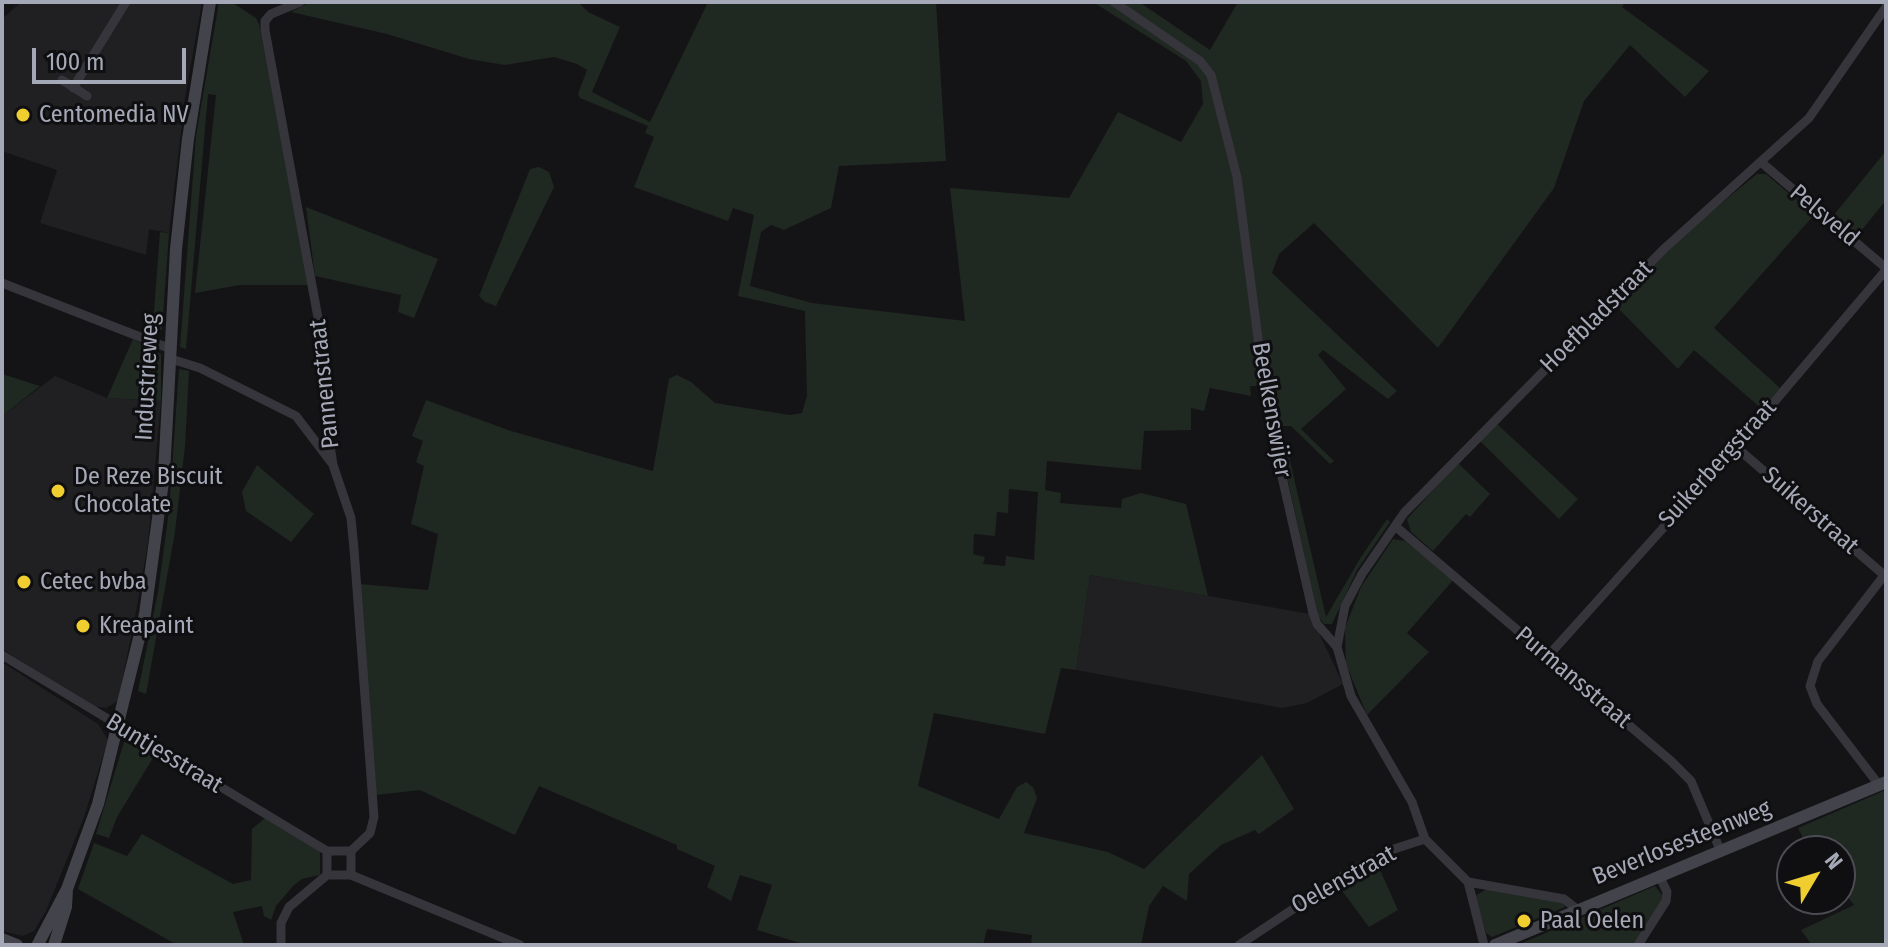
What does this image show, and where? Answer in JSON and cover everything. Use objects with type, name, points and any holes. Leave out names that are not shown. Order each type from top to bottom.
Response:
[{"type":"main road","name":"Industrieweg","points":[[40,945],[67,889],[98,804],[120,728],[156,547],[187,155],[210,2]]},
{"type":"main road","name":"Beverlosesteenweg","points":[[1495,945],[1883,784]]},
{"type":"main road","name":"Industrieweg","points":[[54,945],[66,907],[67,889]]},
{"type":"main road","points":[[2,939],[17,945]]},
{"type":"street","points":[[73,88],[126,2]]},
{"type":"street","name":"Pannenstraat","points":[[300,2],[271,14],[265,21],[265,30],[323,345],[327,426],[333,465],[351,518],[374,817],[370,833],[351,851]]},
{"type":"street","name":"Beelkenswijer","points":[[1114,2],[1200,61],[1216,89],[1237,177],[1268,415],[1313,613],[1317,624],[1337,647],[1351,696],[1412,802],[1425,839]]},
{"type":"street","name":"Hoefbladstraat","points":[[1337,647],[1345,606],[1362,574],[1395,526],[1432,483],[1665,248],[1762,163],[1825,100],[1886,8]]},
{"type":"street","points":[[62,80],[87,96]]},
{"type":"street","name":"Pelsveld","points":[[1762,163],[1886,269]]},
{"type":"street","name":"Suikerbergstraat","points":[[1548,656],[1736,447],[1886,269]]},
{"type":"street","points":[[2,283],[171,354],[296,416],[333,465]]},
{"type":"street","name":"Suikerstraat","points":[[1736,447],[1885,574]]},
{"type":"street","name":"Purmansstraat","points":[[1395,526],[1691,781],[1721,852]]},
{"type":"street","points":[[1883,784],[1817,704],[1810,686],[1818,661],[1885,574]]},
{"type":"street","name":"Buntjesstraat","points":[[2,655],[327,851]]},
{"type":"street","name":"Oelenstraat","points":[[1239,945],[1352,870],[1391,850],[1425,839],[1468,882]]},
{"type":"street","points":[[327,875],[327,851],[351,851],[351,875]]},
{"type":"street","points":[[281,945],[281,923],[289,907],[327,875],[351,875],[520,945]]},
{"type":"street","points":[[1638,945],[1666,901],[1667,892],[1660,877]]},
{"type":"street","points":[[1484,945],[1468,882],[1564,899],[1578,910]]},
{"type":"shaded area","points":[[21,2],[202,2],[185,98],[169,233],[149,229],[146,255],[40,223],[57,170],[2,151],[2,19]]},
{"type":"shaded area","points":[[219,2],[231,2],[256,18],[259,24],[310,285],[240,285],[195,293],[216,95],[208,94],[186,349],[180,347],[196,136]]},
{"type":"shaded area","points":[[310,2],[578,2],[588,12],[620,27],[592,92],[650,122],[708,2],[936,2],[946,161],[839,166],[831,208],[784,230],[771,225],[761,232],[750,286],[812,303],[965,321],[950,188],[1069,198],[1118,112],[1181,142],[1203,104],[1201,81],[1186,61],[1093,2],[1139,2],[1210,50],[1238,2],[1625,2],[1622,7],[1709,71],[1685,97],[1630,45],[1584,101],[1554,188],[1438,348],[1314,223],[1279,254],[1272,273],[1397,391],[1388,399],[1323,350],[1318,355],[1346,389],[1301,429],[1334,461],[1330,464],[1291,426],[1282,426],[1326,617],[1361,557],[1387,519],[1390,522],[1357,570],[1332,624],[1324,624],[1318,616],[1267,386],[1250,386],[1251,396],[1210,388],[1204,411],[1191,408],[1191,430],[1144,431],[1141,470],[1047,461],[1045,490],[1061,493],[1060,503],[1121,508],[1122,499],[1141,493],[1186,504],[1208,596],[1090,575],[1076,670],[1061,668],[1045,734],[934,713],[918,786],[999,819],[1017,787],[1026,782],[1033,787],[1037,798],[1024,833],[1108,852],[1144,869],[1262,755],[1294,809],[1259,834],[1255,830],[1221,845],[1189,874],[1187,901],[1163,886],[1149,906],[1141,945],[1031,945],[1032,935],[987,929],[983,945],[807,945],[757,930],[772,885],[740,875],[731,901],[707,887],[715,866],[677,849],[677,845],[539,786],[515,835],[420,790],[376,795],[360,584],[428,590],[438,534],[411,524],[424,466],[416,462],[423,441],[412,436],[426,400],[511,431],[653,471],[669,379],[677,375],[691,382],[715,403],[790,415],[802,413],[807,396],[805,311],[738,296],[754,215],[733,208],[728,221],[634,187],[654,137],[645,133],[648,126],[580,98],[578,94],[587,70],[577,64],[554,57],[505,65],[469,59],[387,34],[291,12]],"holes":[[[1009,489],[1038,492],[1034,560],[1006,556],[1005,566],[983,564],[985,557],[973,554],[974,534],[995,536],[997,512],[1008,513]]]},
{"type":"shaded area","points":[[1886,151],[1886,200],[1857,236],[1833,216]]},
{"type":"shaded area","points":[[539,167],[549,172],[554,187],[496,306],[479,296],[530,169]]},
{"type":"shaded area","points":[[1757,174],[1766,174],[1814,215],[1714,328],[1780,388],[1762,409],[1694,350],[1678,369],[1615,305],[1690,229]]},
{"type":"shaded area","points":[[306,207],[438,259],[414,318],[398,312],[401,295],[315,276]]},
{"type":"shaded area","points":[[160,232],[169,233],[162,329],[152,338]]},
{"type":"shaded area","points":[[133,339],[161,354],[161,401],[107,398]]},
{"type":"shaded area","points":[[179,369],[189,371],[185,446],[175,532],[146,694],[138,691],[158,592],[169,511]]},
{"type":"shaded area","points":[[2,374],[40,386],[2,416]]},
{"type":"shaded area","points":[[55,376],[107,398],[161,401],[148,543],[136,612],[118,701],[106,708],[91,706],[2,649],[2,416]]},
{"type":"shaded area","points":[[1497,424],[1578,499],[1559,519],[1480,441]]},
{"type":"shaded area","points":[[1458,463],[1490,494],[1470,517],[1466,514],[1433,551],[1411,532],[1407,519]]},
{"type":"shaded area","points":[[257,465],[314,514],[291,542],[246,511],[242,492]]},
{"type":"shaded area","points":[[1393,539],[1405,541],[1454,579],[1407,633],[1429,652],[1367,715],[1346,664],[1345,628],[1361,587]]},
{"type":"shaded area","points":[[1090,575],[1310,614],[1343,684],[1307,703],[1282,708],[1076,670]]},
{"type":"shaded area","points":[[2,662],[98,724],[108,740],[84,817],[46,911],[34,931],[23,936],[2,931]]},
{"type":"shaded area","points":[[128,740],[156,753],[117,817],[109,838],[96,834],[124,742]]},
{"type":"shaded area","points":[[1886,790],[1886,945],[1812,945],[1801,930],[1833,915],[1856,915],[1856,835],[1802,835],[1798,828]]},
{"type":"shaded area","points":[[265,818],[320,850],[320,875],[302,879],[294,885],[276,906],[271,920],[264,916],[262,906],[233,912],[244,945],[177,945],[78,889],[94,843],[127,856],[142,834],[233,884],[251,880],[252,829]]},
{"type":"shaded area","points":[[1376,861],[1398,910],[1369,927],[1337,884]]},
{"type":"shaded area","points":[[1655,886],[1662,895],[1661,902],[1633,945],[1520,944]]},
{"type":"shaded area","points":[[1487,889],[1564,902],[1565,907],[1492,937],[1486,933],[1475,896]]},
{"type":"place","name":"Centomedia NV","points":[[23,115]]},
{"type":"place","name":"De Reze Biscuit Chocolate","points":[[58,491]]},
{"type":"place","name":"Cetec bvba","points":[[24,582]]},
{"type":"place","name":"Kreapaint","points":[[83,626]]},
{"type":"place","name":"Paal Oelen","points":[[1524,921]]}]
